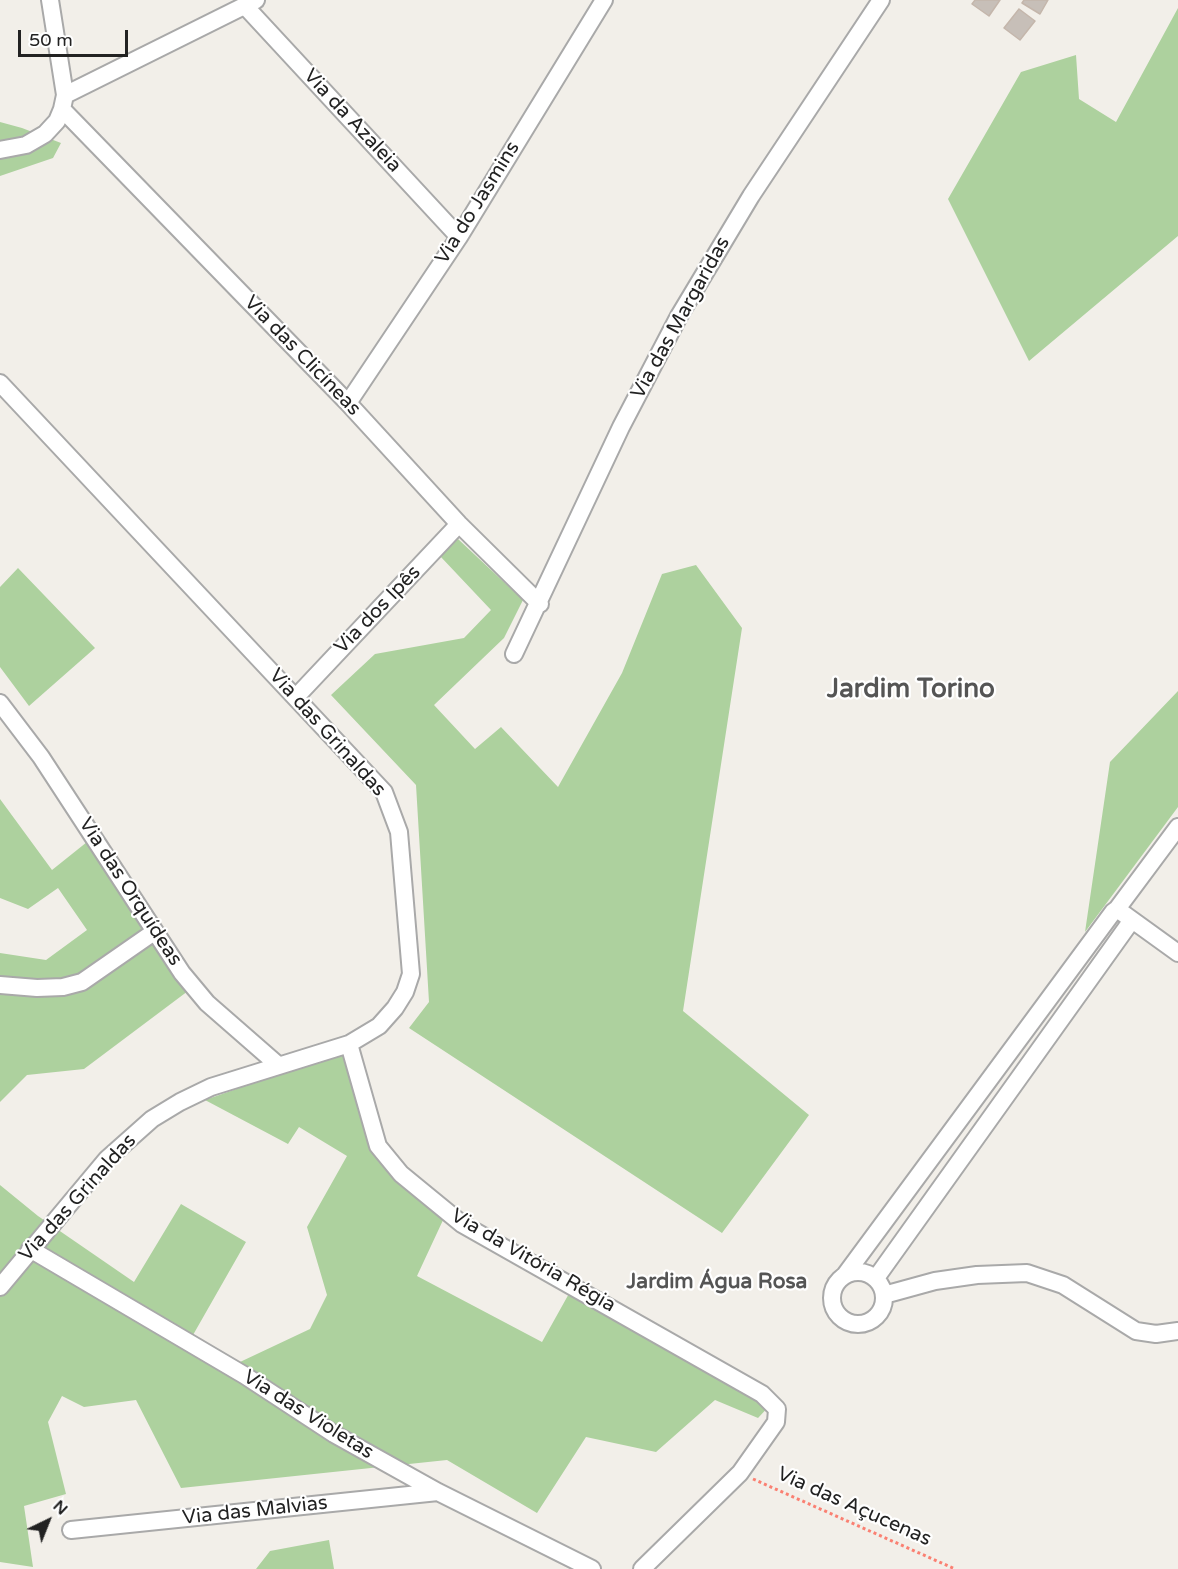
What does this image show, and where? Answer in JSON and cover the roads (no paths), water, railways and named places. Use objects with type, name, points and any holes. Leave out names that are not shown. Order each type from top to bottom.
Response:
[{"type":"street","points":[[0,150],[26,145],[45,134],[57,121],[63,102],[50,0]]},
{"type":"street","name":"Via do Jasmins","points":[[348,403],[459,237],[604,0]]},
{"type":"street","name":"Via das Margaridas","points":[[514,654],[540,604],[621,427],[679,316],[751,196],[881,0]]},
{"type":"street","points":[[63,102],[251,3]]},
{"type":"street","name":"Via da Azaleia","points":[[251,3],[459,237]]},
{"type":"street","name":"Via das Clicíneas","points":[[63,102],[348,403],[459,524],[540,604]]},
{"type":"street","name":"Via das Grinaldas","points":[[0,383],[384,792],[399,832],[411,974],[405,992],[395,1008],[379,1026],[349,1044],[211,1087],[152,1119],[107,1159],[0,1287]]},
{"type":"street","name":"Via dos Ipês","points":[[296,697],[459,524]]},
{"type":"street","name":"Via das Orquídeas","points":[[0,703],[41,757],[154,932],[207,1003],[278,1065]]},
{"type":"street","points":[[845,1275],[859,1271],[876,1278],[884,1295],[881,1311],[869,1322],[852,1323],[837,1313],[832,1296],[838,1280],[845,1275],[1178,827]]},
{"type":"street","points":[[1117,909],[1178,953]]},
{"type":"street","points":[[876,1278],[1132,920]]},
{"type":"street","points":[[0,985],[63,987],[82,982],[154,932]]},
{"type":"street","name":"Via da Vitória Régia","points":[[349,1044],[378,1146],[401,1174],[462,1224],[773,1402],[778,1415],[762,1445],[740,1473],[642,1569]]},
{"type":"street","name":"Via das Violetas","points":[[30,1249],[244,1375],[334,1434],[438,1492],[592,1569]]},
{"type":"street","points":[[884,1295],[935,1281],[977,1275],[1027,1273],[1063,1285],[1136,1331],[1156,1334],[1178,1331]]},
{"type":"street","name":"Via das Malvias","points":[[71,1530],[438,1492]]},
{"type":"district","name":"Jardim Torino","points":[[911,690]]},
{"type":"district","name":"Jardim Água Rosa","points":[[717,1282]]}]
